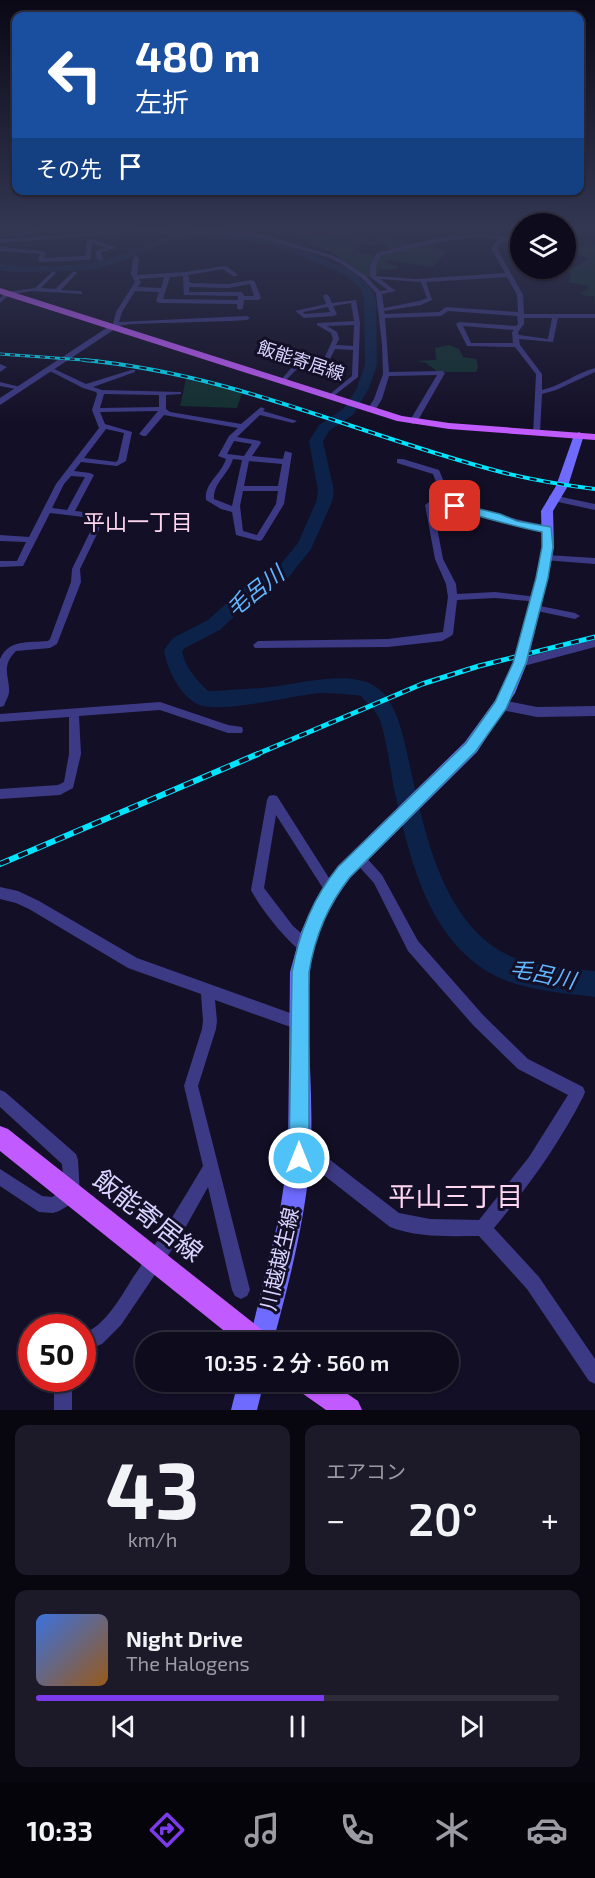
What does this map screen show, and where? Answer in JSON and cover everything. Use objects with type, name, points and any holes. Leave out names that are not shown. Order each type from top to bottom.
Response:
[{"type":"main road","name":"飯能寄居線","points":[[6,293],[413,422],[595,436]]},
{"type":"main road","name":"川越越生線","points":[[262,1332],[291,1217],[299,1158],[300,972],[305,945],[317,913],[330,889],[358,857],[471,747],[501,705],[520,663],[536,604],[546,558],[547,511],[552,498],[562,486],[579,435]]},
{"type":"main road","name":"飯能寄居線","points":[[0,1137],[246,1332]]},
{"type":"main road","points":[[244,1410],[248,1392]]},
{"type":"main road","points":[[323,1392],[349,1410]]},
{"type":"street","points":[[0,301],[6,293]]},
{"type":"street","points":[[114,326],[118,312],[131,293]]},
{"type":"street","points":[[162,293],[159,301],[240,300],[258,298],[256,293]]},
{"type":"street","points":[[0,402],[114,326],[154,320],[247,318],[241,312],[241,294],[186,293]]},
{"type":"street","points":[[368,409],[378,399],[386,374],[379,293]]},
{"type":"street","points":[[382,313],[421,303],[430,299],[428,293]]},
{"type":"street","points":[[519,293],[521,324],[515,332],[517,341],[539,374],[540,392],[536,433]]},
{"type":"street","points":[[326,296],[330,304],[334,314],[304,316],[298,311],[330,304],[354,301],[357,323],[355,376],[333,397]]},
{"type":"street","points":[[382,313],[441,314],[446,309],[520,315],[595,316]]},
{"type":"street","points":[[476,311],[477,324]]},
{"type":"street","points":[[518,328],[459,324],[469,345],[551,341],[555,316]]},
{"type":"street","points":[[287,347],[279,361],[322,370],[336,339],[334,332],[319,324],[357,323]]},
{"type":"street","points":[[333,347],[357,348]]},
{"type":"street","points":[[283,381],[297,365]]},
{"type":"street","points":[[50,369],[100,392],[179,393]]},
{"type":"street","points":[[540,392],[549,391],[582,372],[595,370]]},
{"type":"street","points":[[85,387],[133,371]]},
{"type":"street","points":[[386,374],[442,373],[413,422]]},
{"type":"street","points":[[0,384],[21,388]]},
{"type":"street","points":[[100,392],[96,410],[103,426]]},
{"type":"street","points":[[143,434],[162,413],[163,392]]},
{"type":"street","points":[[96,410],[162,409],[168,414],[243,427]]},
{"type":"street","points":[[232,438],[257,442],[246,459],[236,510],[239,533],[259,538],[280,504],[287,457],[246,459],[222,456],[232,438],[260,411],[293,421]]},
{"type":"street","points":[[0,564],[20,564],[46,510],[68,473],[103,426]]},
{"type":"street","points":[[79,460],[117,464],[122,461],[128,432],[103,426]]},
{"type":"street","points":[[231,457],[225,470],[211,485],[208,492],[210,500],[236,510]]},
{"type":"street","points":[[258,645],[388,643],[442,638],[448,634],[453,597],[451,584],[439,560],[429,505],[435,502],[443,489],[436,472],[400,461]]},
{"type":"street","points":[[68,473],[90,475],[70,513]]},
{"type":"street","points":[[241,488],[282,489]]},
{"type":"street","points":[[552,498],[595,507]]},
{"type":"street","points":[[435,502],[496,516],[515,524],[547,529]]},
{"type":"street","points":[[0,703],[4,692],[0,671],[8,652],[13,648],[50,644],[54,641],[76,582],[76,569],[95,530],[97,516],[46,510]]},
{"type":"street","points":[[0,538],[33,540]]},
{"type":"street","points":[[546,558],[595,561]]},
{"type":"street","points":[[453,597],[495,595],[575,616]]},
{"type":"street","points":[[520,663],[595,643]]},
{"type":"street","points":[[501,705],[537,712],[595,711]]},
{"type":"street","points":[[0,718],[74,711],[167,707],[228,729],[238,730]]},
{"type":"street","points":[[0,794],[60,790],[69,786],[75,754],[74,711]]},
{"type":"street","points":[[305,945],[288,930],[257,890],[273,800],[330,889]]},
{"type":"street","points":[[358,857],[378,879],[413,946],[478,1020],[524,1064],[578,1092],[565,1117],[503,1206],[483,1228]]},
{"type":"street","points":[[0,893],[18,897],[34,905],[133,963],[300,1023]]},
{"type":"street","points":[[207,991],[210,1020],[205,1043],[193,1069],[191,1086],[241,1290]]},
{"type":"street","points":[[0,1097],[70,1160],[72,1194],[53,1205],[39,1204],[0,1177]]},
{"type":"street","points":[[299,1158],[319,1162],[396,1221],[430,1227],[483,1228],[533,1283],[595,1375]]},
{"type":"street","points":[[96,1338],[115,1319],[173,1233],[210,1168]]},
{"type":"street","points":[[63,1392],[63,1410]]},
{"type":"green space","points":[[581,293],[595,293],[595,306],[594,296],[585,296]]},
{"type":"green space","points":[[449,345],[459,349],[463,357],[476,359],[478,367],[476,372],[438,372],[426,363],[416,361],[436,360],[435,348]]},
{"type":"green space","points":[[186,379],[242,393],[237,408],[180,406]]},
{"type":"waterway","name":"毛呂川","points":[[368,293],[370,300],[371,365],[362,390],[348,412],[324,428],[316,441],[326,491],[324,502],[305,545],[282,574],[257,585],[214,625],[179,643],[173,650],[175,660],[185,680],[203,698],[216,699],[283,693],[319,686],[359,688],[368,691],[388,715],[417,843],[429,878],[446,911],[475,947],[501,965],[546,978],[595,984]]},
{"type":"railway","points":[[0,354],[84,360]]},
{"type":"railway","points":[[84,360],[98,361]]},
{"type":"railway","points":[[84,360],[139,367],[192,378],[295,407],[501,472],[595,489]]},
{"type":"railway","points":[[255,755],[422,684],[479,666],[595,637]]},
{"type":"railway","points":[[0,864],[258,754]]},
{"type":"district","name":"平山一丁目","points":[[138,522]]},
{"type":"district","name":"平山三丁目","points":[[456,1197]]},
{"type":"route","points":[[299,1158],[300,972],[305,945],[317,913],[330,889],[344,872],[471,747],[508,693],[520,663],[535,608],[548,547],[547,529],[515,524],[496,516],[455,506]]}]
